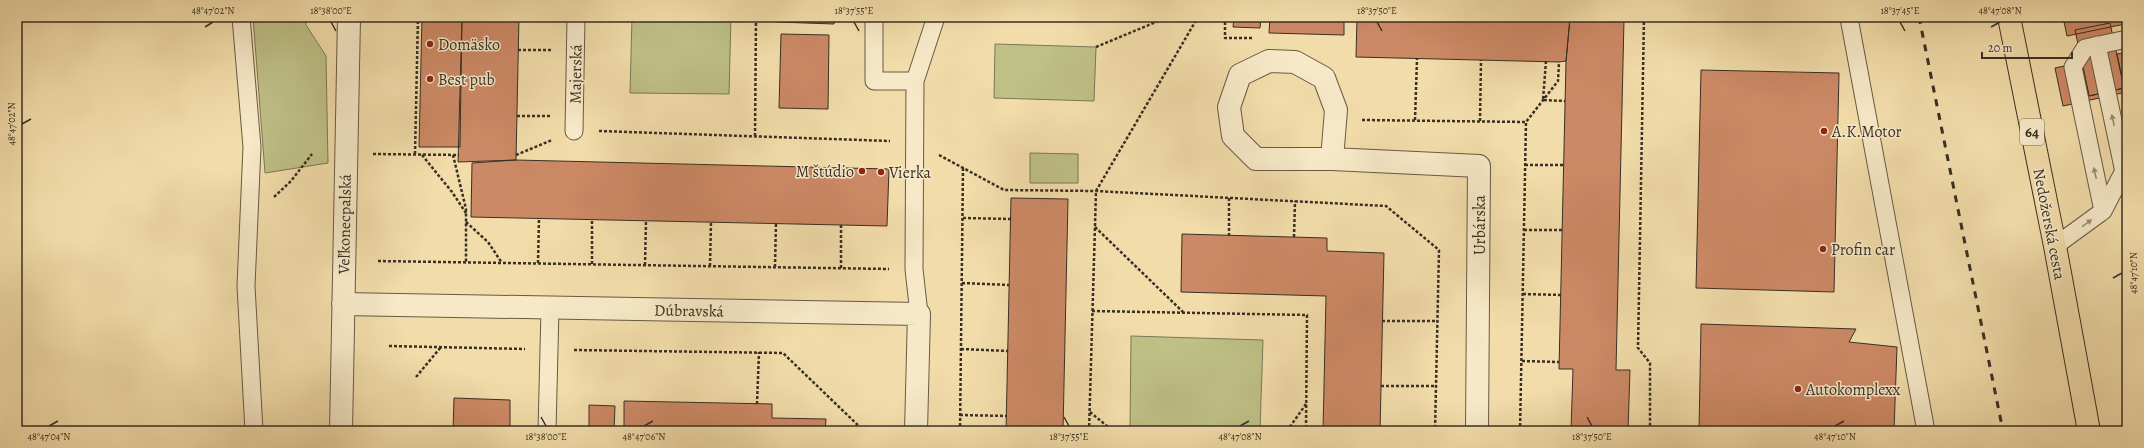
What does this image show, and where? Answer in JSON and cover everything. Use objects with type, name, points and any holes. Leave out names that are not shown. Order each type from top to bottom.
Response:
[{"type":"main road","name":"Nedožerská cesta","points":[[2009,17],[2055,246],[2089,431]]},
{"type":"street","name":"Veľkonecpalská","points":[[341,431],[349,17]]},
{"type":"street","name":"Urbárska","points":[[1332,159],[1336,110],[1324,78],[1295,62],[1269,61],[1240,75],[1229,107],[1233,136],[1256,159],[1332,159],[1479,166],[1477,431]]},
{"type":"street","name":"Dúbravská","points":[[343,304],[919,314]]},
{"type":"street","points":[[916,431],[919,314]]},
{"type":"lane","points":[[241,17],[252,147],[246,286],[254,431]]},
{"type":"lane","name":"Majerská","points":[[574,131],[576,17]]},
{"type":"lane","points":[[874,17],[874,81],[915,82]]},
{"type":"lane","points":[[919,314],[914,269],[915,82],[936,17]]},
{"type":"lane","points":[[1849,18],[1926,431]]},
{"type":"lane","points":[[2102,211],[2073,67],[2085,48],[2126,42]]},
{"type":"lane","points":[[2055,246],[2102,211],[2125,168],[2098,45]]},
{"type":"lane","points":[[546,431],[550,308]]},
{"type":"path","points":[[415,154],[418,17]]},
{"type":"path","points":[[755,137],[756,17]]},
{"type":"path","points":[[1096,47],[1168,17]]},
{"type":"path","points":[[1089,431],[1096,191],[1198,17]]},
{"type":"path","points":[[1225,17],[1225,38],[1255,38]]},
{"type":"path","points":[[1644,17],[1638,348],[1650,363],[1650,431]]},
{"type":"path","points":[[518,50],[541,50]]},
{"type":"path","points":[[1415,120],[1417,58]]},
{"type":"path","points":[[1480,121],[1481,60]]},
{"type":"path","points":[[1543,100],[1546,61]]},
{"type":"path","points":[[1559,62],[1558,81],[1526,122],[1520,430],[1571,430]]},
{"type":"path","points":[[1543,100],[1565,101]]},
{"type":"path","points":[[517,116],[540,116]]},
{"type":"path","points":[[1361,120],[1526,122]]},
{"type":"path","points":[[516,155],[574,131],[915,142],[1004,190],[1096,191],[1386,206],[1439,250],[1434,431],[1429,431]]},
{"type":"path","points":[[249,224],[291,181],[312,154]]},
{"type":"path","points":[[346,154],[459,155]]},
{"type":"path","points":[[422,154],[452,192],[466,214]]},
{"type":"path","points":[[453,155],[463,192],[466,214],[466,262]]},
{"type":"path","points":[[1525,165],[1563,165]]},
{"type":"path","points":[[960,431],[963,168]]},
{"type":"path","points":[[1229,198],[1229,236]]},
{"type":"path","points":[[1294,237],[1295,201]]},
{"type":"path","points":[[538,263],[539,218]]},
{"type":"path","points":[[963,218],[1011,219]]},
{"type":"path","points":[[592,220],[592,264]]},
{"type":"path","points":[[645,265],[646,221]]},
{"type":"path","points":[[466,222],[488,242],[502,263]]},
{"type":"path","points":[[710,266],[711,222]]},
{"type":"path","points":[[774,267],[776,223]]},
{"type":"path","points":[[841,268],[842,225]]},
{"type":"path","points":[[1095,227],[1184,312]]},
{"type":"path","points":[[1524,230],[1562,230]]},
{"type":"path","points":[[378,261],[914,269]]},
{"type":"path","points":[[962,283],[1009,285]]},
{"type":"path","points":[[1523,294],[1561,295]]},
{"type":"path","points":[[1092,311],[1307,315],[1306,431]]},
{"type":"path","points":[[1382,321],[1437,321]]},
{"type":"path","points":[[389,346],[783,353],[864,431]]},
{"type":"path","points":[[416,377],[441,347]]},
{"type":"path","points":[[961,349],[1008,351]]},
{"type":"path","points":[[757,404],[759,352]]},
{"type":"path","points":[[1522,361],[1559,362]]},
{"type":"path","points":[[1381,386],[1436,386]]},
{"type":"path","points":[[1287,431],[1306,404]]},
{"type":"path","points":[[1089,412],[1113,431]]},
{"type":"path","points":[[960,415],[1006,416]]},
{"type":"path","points":[[414,428],[453,429]]},
{"type":"green space","points":[[253,17],[306,17],[306,25],[326,56],[328,163],[265,173]]},
{"type":"green space","points":[[632,17],[731,17],[729,94],[630,93]]},
{"type":"green space","points":[[995,44],[1096,47],[1094,101],[994,98]]},
{"type":"green space","points":[[1030,153],[1078,154],[1078,183],[1030,183]]},
{"type":"green space","points":[[1131,336],[1263,340],[1260,431],[1130,431]]},
{"type":"building","points":[[422,17],[462,17],[460,147],[419,147]]},
{"type":"building","points":[[462,17],[519,17],[516,160],[458,162]]},
{"type":"building","points":[[777,17],[835,17],[834,24],[777,22]]},
{"type":"building","points":[[1234,17],[1261,17],[1260,28],[1233,27]]},
{"type":"building","points":[[1270,17],[1344,17],[1344,35],[1269,33]]},
{"type":"building","points":[[1357,17],[1570,17],[1566,61],[1356,57]]},
{"type":"building","points":[[2063,17],[2124,17],[2125,24],[2067,36]]},
{"type":"building","points":[[1570,18],[1624,19],[1616,370],[1630,370],[1628,431],[1571,431],[1573,369],[1559,369],[1566,61]]},
{"type":"building","points":[[2110,23],[2124,88],[2089,96],[2075,30]]},
{"type":"building","points":[[781,34],[829,35],[828,109],[779,108]]},
{"type":"building","points":[[2127,52],[2127,92],[2063,106],[2055,68],[2082,62],[2089,96],[2124,88],[2117,54]]},
{"type":"building","points":[[1701,70],[1839,73],[1834,292],[1696,288]]},
{"type":"building","points":[[516,160],[889,169],[887,226],[471,217],[472,163]]},
{"type":"building","points":[[1011,198],[1068,199],[1063,431],[1006,431]]},
{"type":"building","points":[[1182,234],[1327,238],[1327,251],[1384,253],[1380,431],[1323,431],[1326,296],[1181,292]]},
{"type":"building","name":"Autokomplexx","points":[[1701,324],[1856,329],[1849,342],[1897,347],[1894,431],[1699,431]]},
{"type":"building","points":[[454,398],[510,400],[510,431],[453,431]]},
{"type":"building","points":[[624,401],[772,404],[772,418],[826,419],[825,431],[624,431]]},
{"type":"building","points":[[589,405],[615,406],[614,431],[589,431]]},
{"type":"railway","points":[[1919,17],[2003,431]]},
{"type":"place","name":"Domäsko","points":[[430,44]]},
{"type":"place","name":"Best pub","points":[[430,79]]},
{"type":"place","name":"A.K.Motor","points":[[1824,131]]},
{"type":"place","name":"M štúdio","points":[[862,171]]},
{"type":"place","name":"Vierka","points":[[881,172]]},
{"type":"place","name":"Profin car","points":[[1823,249]]},
{"type":"place","name":"Autokomplexx","points":[[1798,389]]}]
